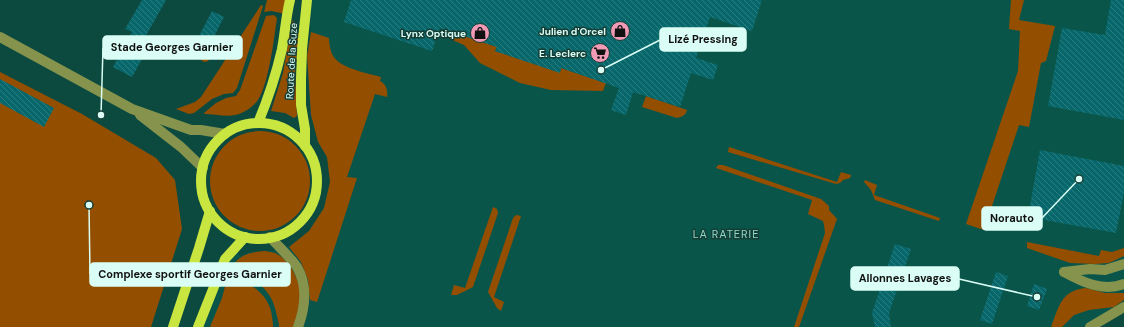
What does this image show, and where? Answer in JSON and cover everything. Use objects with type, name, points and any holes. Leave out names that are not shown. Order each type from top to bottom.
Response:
[{"type":"main road","name":"Route de la Suze","points":[[258,123],[273,85],[282,47],[286,14],[290,0]]},
{"type":"main road","name":"Route de la Suze","points":[[305,146],[305,129],[301,105],[301,79],[302,49],[307,0]]},
{"type":"main road","points":[[258,123],[272,124],[284,129],[296,136],[305,146],[313,161],[316,172],[316,188],[314,199],[306,214],[295,226],[281,234],[270,237],[255,238],[245,237],[234,233],[216,220],[210,211],[202,192],[201,178],[208,153],[224,134],[238,127],[258,123]]},
{"type":"main road","points":[[173,327],[210,211]]},
{"type":"main road","points":[[198,327],[225,259],[245,237]]},
{"type":"street","points":[[0,37],[132,109],[191,130],[201,130],[224,134]]},
{"type":"street","points":[[132,109],[181,147],[203,168]]},
{"type":"street","points":[[270,237],[297,267],[304,284],[305,299],[302,316],[298,327]]},
{"type":"street","points":[[1124,264],[1105,270],[1090,269],[1064,272],[1084,283],[1092,285],[1114,287],[1124,284]]},
{"type":"street","points":[[1090,327],[1124,307]]},
{"type":"shaded area","points":[[267,0],[290,0],[286,14],[271,11],[264,12]]},
{"type":"shaded area","points":[[307,0],[1124,0],[1124,307],[1090,327],[198,327],[233,249],[241,256],[250,252],[280,250],[293,244],[309,231],[324,208],[330,182],[327,157],[318,142],[311,115],[307,56],[311,32],[306,3]]},
{"type":"shaded area","points":[[1011,0],[1024,0],[1019,20],[1055,26],[1046,61],[1041,63],[1029,127],[1019,125],[984,230],[966,224],[1018,71],[1020,31],[1009,29]]},
{"type":"shaded area","points":[[261,5],[263,6],[237,88],[233,93],[224,94],[212,99],[194,113],[189,114],[176,109],[195,102],[201,97]]},
{"type":"shaded area","points":[[274,15],[277,18],[270,60],[265,83],[258,100],[248,109],[231,116],[204,114],[216,103],[226,98],[236,96],[240,90],[266,16]]},
{"type":"shaded area","points":[[292,21],[295,22],[295,30],[299,34],[295,72],[297,116],[294,118],[285,113],[271,111],[283,73]]},
{"type":"shaded area","points":[[311,32],[329,38],[332,54],[340,63],[361,72],[381,77],[380,81],[387,90],[387,97],[375,94],[347,177],[357,178],[317,302],[310,300],[308,280],[301,262],[289,247],[309,231],[324,208],[330,182],[327,157],[318,142],[311,115],[307,56]]},
{"type":"shaded area","points":[[452,32],[497,47],[495,51],[560,72],[561,68],[606,83],[603,91],[551,90],[520,83],[480,63],[464,45],[450,39]]},
{"type":"shaded area","points":[[210,44],[217,48],[208,61],[202,61],[199,55],[202,45]]},
{"type":"shaded area","points":[[0,72],[82,114],[156,158],[175,180],[182,229],[151,327],[0,327]]},
{"type":"shaded area","points":[[646,96],[687,110],[686,113],[684,116],[677,118],[642,107]]},
{"type":"shaded area","points":[[260,131],[279,134],[296,145],[307,162],[310,181],[307,200],[296,217],[279,228],[260,231],[241,228],[224,217],[213,200],[210,181],[213,162],[224,145],[241,134]]},
{"type":"shaded area","points":[[729,147],[837,182],[841,172],[851,175],[850,178],[836,184],[728,152]]},
{"type":"shaded area","points":[[718,165],[723,165],[821,199],[829,206],[829,210],[837,219],[799,327],[794,327],[825,233],[823,221],[808,214],[812,200],[716,168]]},
{"type":"shaded area","points":[[865,180],[877,185],[874,195],[940,218],[939,221],[875,200],[871,190],[864,182]]},
{"type":"shaded area","points":[[493,207],[497,209],[498,213],[473,287],[457,295],[451,295],[454,285],[465,288]]},
{"type":"shaded area","points":[[516,215],[521,216],[494,297],[504,302],[501,311],[497,308],[488,292],[513,218]]},
{"type":"shaded area","points":[[1027,242],[1099,256],[1101,250],[1112,252],[1124,248],[1124,256],[1109,263],[1070,263],[1027,248]]},
{"type":"shaded area","points":[[265,251],[276,253],[287,263],[295,274],[301,294],[301,300],[293,327],[279,327],[274,304],[270,296],[260,284],[246,276],[230,271],[236,261],[244,255]]},
{"type":"shaded area","points":[[228,275],[242,280],[260,292],[265,298],[271,311],[273,327],[210,327],[222,298]]},
{"type":"shaded area","points":[[1086,288],[1105,293],[1124,293],[1124,300],[1114,307],[1089,310],[1074,315],[1062,327],[1051,327],[1059,306],[1066,296],[1078,289]]},
{"type":"building","points":[[142,0],[166,0],[143,41],[150,45],[132,77],[113,67],[132,32],[125,29]]},
{"type":"building","name":"E. Leclerc","points":[[351,0],[762,0],[752,31],[710,17],[696,58],[718,65],[713,80],[691,73],[680,107],[633,92],[626,115],[611,110],[619,88],[561,68],[560,73],[495,51],[497,47],[440,28],[432,51],[344,22]]},
{"type":"building","points":[[1111,0],[1124,0],[1124,120],[1048,106],[1062,28],[1105,35]]},
{"type":"building","points":[[212,11],[224,17],[208,48],[196,42]]},
{"type":"building","points":[[0,79],[54,108],[44,127],[0,103]]},
{"type":"building","points":[[1040,150],[1124,166],[1124,192],[1116,233],[1028,217]]},
{"type":"building","points":[[895,244],[911,249],[889,313],[891,327],[875,327],[872,313]]},
{"type":"building","points":[[996,272],[1008,276],[992,324],[980,320]]},
{"type":"building","points":[[1034,284],[1047,289],[1039,310],[1027,306]]},
{"type":"place","name":"Julien d'Orcel","points":[[620,31]]},
{"type":"place","name":"Lynx Optique","points":[[480,33]]},
{"type":"place","name":"E. Leclerc","points":[[600,53]]},
{"type":"place","name":"Lizé Pressing","points":[[601,70]]},
{"type":"place","name":"Stade Georges Garnier","points":[[101,115]]},
{"type":"place","name":"Norauto","points":[[1079,179]]},
{"type":"place","name":"Complexe sportif Georges Garnier","points":[[89,205]]},
{"type":"place","name":"Allonnes Lavages","points":[[1037,297]]},
{"type":"district","name":"LA RATERIE","points":[[726,234]]}]
